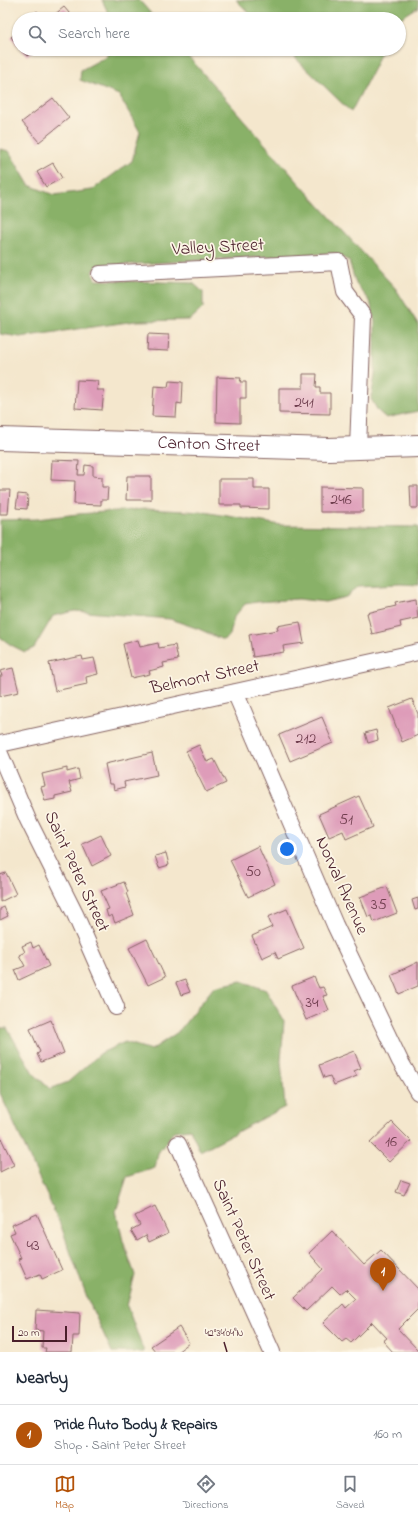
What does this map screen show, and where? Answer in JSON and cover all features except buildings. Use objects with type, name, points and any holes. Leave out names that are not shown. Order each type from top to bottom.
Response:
[{"type":"street","name":"Valley Street","points":[[100,274],[339,262],[345,292],[363,316],[358,448]]},
{"type":"street","name":"Canton Street","points":[[0,439],[235,447],[358,448],[418,446]]},
{"type":"street","name":"Belmont Street","points":[[0,744],[418,652]]},
{"type":"street","name":"Norval Avenue","points":[[235,692],[335,925],[400,1061],[418,1092]]},
{"type":"street","name":"Saint Peter Street","points":[[0,754],[28,820],[75,914],[116,1007]]},
{"type":"street","name":"Saint Peter Street","points":[[178,1144],[272,1352]]},
{"type":"green space","points":[[102,0],[139,0],[150,12],[108,12]]},
{"type":"green space","points":[[236,0],[418,0],[418,7],[406,15],[406,12],[248,12]]},
{"type":"green space","points":[[107,56],[188,56],[298,182],[396,289],[418,324],[418,411],[386,418],[378,411],[371,399],[375,374],[375,322],[370,301],[356,284],[349,261],[335,253],[98,266],[92,272],[96,280],[193,283],[203,292],[203,308],[190,320],[136,321],[20,337],[0,334],[0,149],[9,151],[29,185],[54,195],[92,190],[132,161],[140,132],[119,95],[80,80],[81,70]]},
{"type":"green space","points":[[293,56],[379,56],[351,112]]},
{"type":"green space","points":[[145,509],[204,512],[281,525],[418,527],[418,585],[400,584],[359,586],[346,597],[325,602],[298,599],[245,604],[234,617],[230,635],[223,640],[199,629],[170,619],[75,611],[53,616],[34,648],[25,652],[11,645],[0,637],[0,520],[37,519]]},
{"type":"green space","points":[[241,981],[266,990],[284,1021],[281,1061],[285,1107],[200,1151],[190,1129],[174,1131],[158,1153],[155,1168],[127,1177],[116,1211],[123,1241],[135,1275],[127,1306],[144,1352],[112,1352],[87,1298],[61,1226],[0,1093],[0,1028],[7,1028],[33,1073],[50,1089],[68,1082],[101,1053],[125,1042],[151,1050],[178,1032],[214,987]]},
{"type":"place","name":"Pride Auto Body & Repairs","points":[[383,1291]]}]
